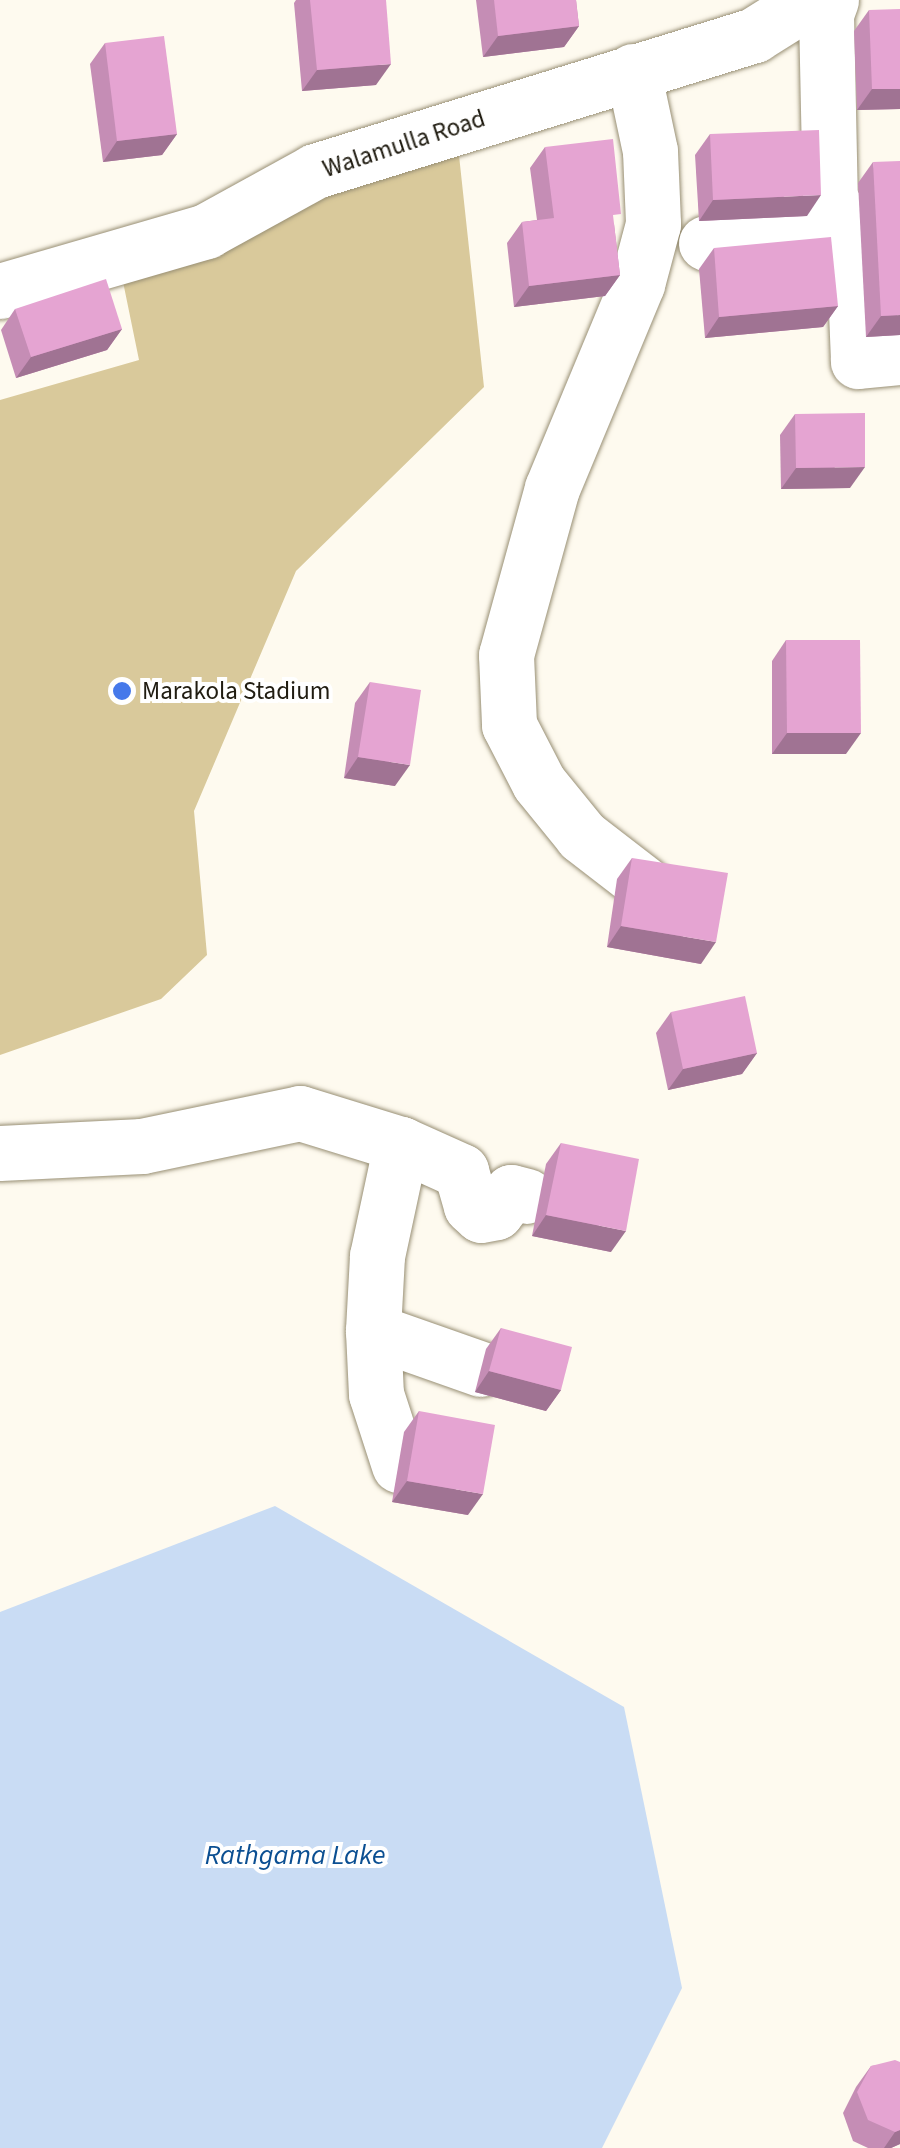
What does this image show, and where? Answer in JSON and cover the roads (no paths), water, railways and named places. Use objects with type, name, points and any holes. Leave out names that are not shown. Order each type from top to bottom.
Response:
[{"type":"street","name":"Walamulla Road","points":[[0,291],[206,231],[315,172],[754,34],[810,0]]},
{"type":"street","points":[[831,0],[826,14],[830,198],[853,236],[858,361],[900,358]]},
{"type":"street","points":[[634,71],[650,151],[653,224],[637,284],[552,488],[506,654],[510,725],[540,783],[582,836],[644,884]]},
{"type":"street","points":[[706,243],[823,236],[854,262]]},
{"type":"street","points":[[0,1154],[142,1146],[300,1113],[401,1144],[462,1171],[471,1206],[481,1215],[496,1212],[511,1192],[527,1196]]},
{"type":"street","points":[[399,1466],[376,1394],[372,1331],[376,1256],[401,1144]]},
{"type":"street","points":[[372,1331],[481,1369]]},
{"type":"water","name":"Rathgama Lake","points":[[275,1506],[624,1707],[682,1988],[602,2148],[0,2148],[0,1612]]},
{"type":"place","name":"Marakola Stadium","points":[[122,691]]}]
